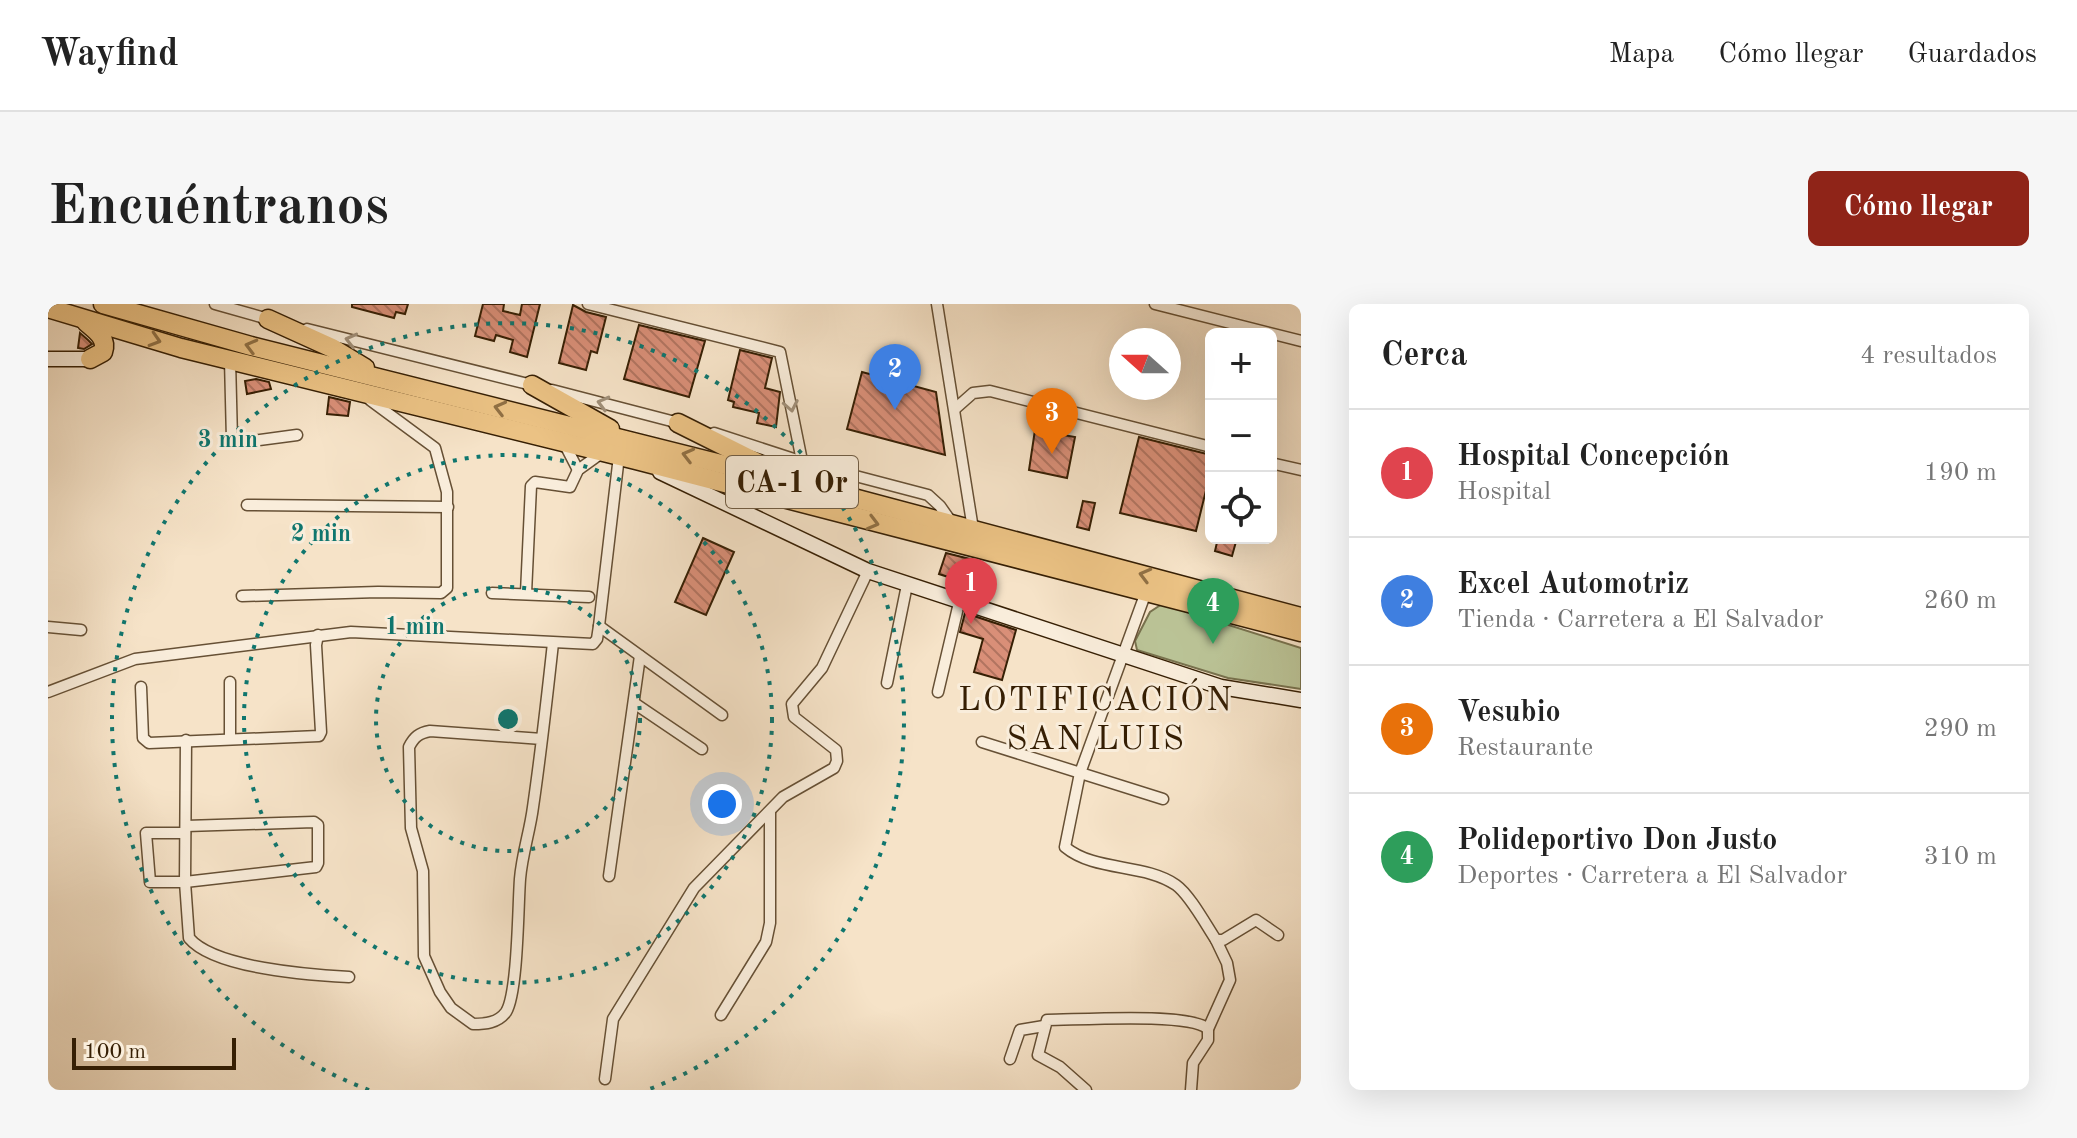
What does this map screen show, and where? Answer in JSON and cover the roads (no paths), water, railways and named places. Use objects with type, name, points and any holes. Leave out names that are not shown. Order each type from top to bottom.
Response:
[{"type":"highway","name":"CA-1 Or","points":[[103,304],[251,346],[382,377],[622,452],[716,490],[975,536],[1273,617],[1301,635]]},
{"type":"highway","name":"CA-1 Or","points":[[48,308],[230,360],[357,391],[398,410],[797,483],[953,524],[975,536],[1146,592],[1250,620],[1301,617]]},
{"type":"highway","points":[[81,318],[100,334],[105,345],[103,352],[90,359]]},
{"type":"highway","points":[[268,319],[332,348],[382,377]]},
{"type":"highway","points":[[532,385],[622,452]]},
{"type":"highway","points":[[678,423],[797,483]]},
{"type":"highway","points":[[1250,620],[1301,635]]},
{"type":"street","points":[[215,304],[678,423],[928,495],[953,524]]},
{"type":"street","points":[[588,304],[780,352],[802,461]]},
{"type":"street","points":[[937,304],[975,536]]},
{"type":"street","points":[[1155,304],[1301,341]]},
{"type":"street","points":[[48,359],[90,359]]},
{"type":"street","points":[[230,360],[232,440],[237,443],[297,435]]},
{"type":"street","points":[[956,408],[973,393],[990,391],[1205,445]]},
{"type":"street","points":[[242,596],[391,591],[441,593],[447,588],[446,479],[435,448],[398,410]]},
{"type":"street","points":[[563,442],[578,470]]},
{"type":"street","points":[[48,692],[135,659],[318,635],[356,632],[593,644],[599,626],[622,452],[578,470],[570,487],[535,482],[531,486],[526,593]]},
{"type":"street","points":[[1277,464],[1301,470]]},
{"type":"street","points":[[716,490],[868,571],[1221,687],[1301,700]]},
{"type":"street","points":[[247,505],[448,507]]},
{"type":"street","points":[[605,1079],[613,1019],[694,888],[783,797],[834,768],[836,750],[794,717],[792,704],[822,668],[868,571]]},
{"type":"street","points":[[887,683],[907,585]]},
{"type":"street","points":[[1146,592],[1080,773],[1065,847],[1085,857],[1158,876],[1178,886],[1216,940],[1227,963],[1230,980],[1208,1029],[1208,1040],[1193,1063],[1191,1090]]},
{"type":"street","points":[[492,593],[589,597]]},
{"type":"street","points":[[938,692],[959,603]]},
{"type":"street","points":[[599,626],[722,715]]},
{"type":"street","points":[[48,627],[81,630]]},
{"type":"street","points":[[141,687],[145,741],[320,734],[318,635]]},
{"type":"street","points":[[542,739],[430,731],[421,732],[413,738],[409,747],[411,828],[423,871],[424,956],[432,979],[451,1008],[473,1024],[491,1023],[499,1019],[509,1004],[518,934],[520,881],[533,811],[542,739],[553,643]]},
{"type":"street","points":[[609,876],[640,656]]},
{"type":"street","points":[[230,682],[230,739]]},
{"type":"street","points":[[634,703],[702,749]]},
{"type":"street","points":[[186,740],[185,882],[189,938],[200,949],[214,956],[284,972],[349,977]]},
{"type":"street","points":[[982,742],[1163,799]]},
{"type":"street","points":[[721,1015],[766,942],[770,923],[770,812]]},
{"type":"street","points":[[314,822],[318,825],[316,867],[185,882],[150,882],[147,832],[314,822]]},
{"type":"street","points":[[1216,940],[1223,940],[1256,920],[1278,935]]},
{"type":"street","points":[[1086,1090],[1060,1067],[1038,1055],[1047,1020],[1120,1018],[1192,1022],[1208,1029]]},
{"type":"street","points":[[1010,1059],[1020,1030],[1044,1026]]},
{"type":"place","name":"Excel Automotriz","points":[[895,410]]},
{"type":"place","name":"Vesubio","points":[[1052,454]]},
{"type":"place","name":"Hospital Concepción","points":[[971,624]]},
{"type":"place","name":"Polideportivo Don Justo","points":[[1213,644]]},
{"type":"district","name":"LOTIFICACIÓN SAN LUIS","points":[[1096,718]]}]
